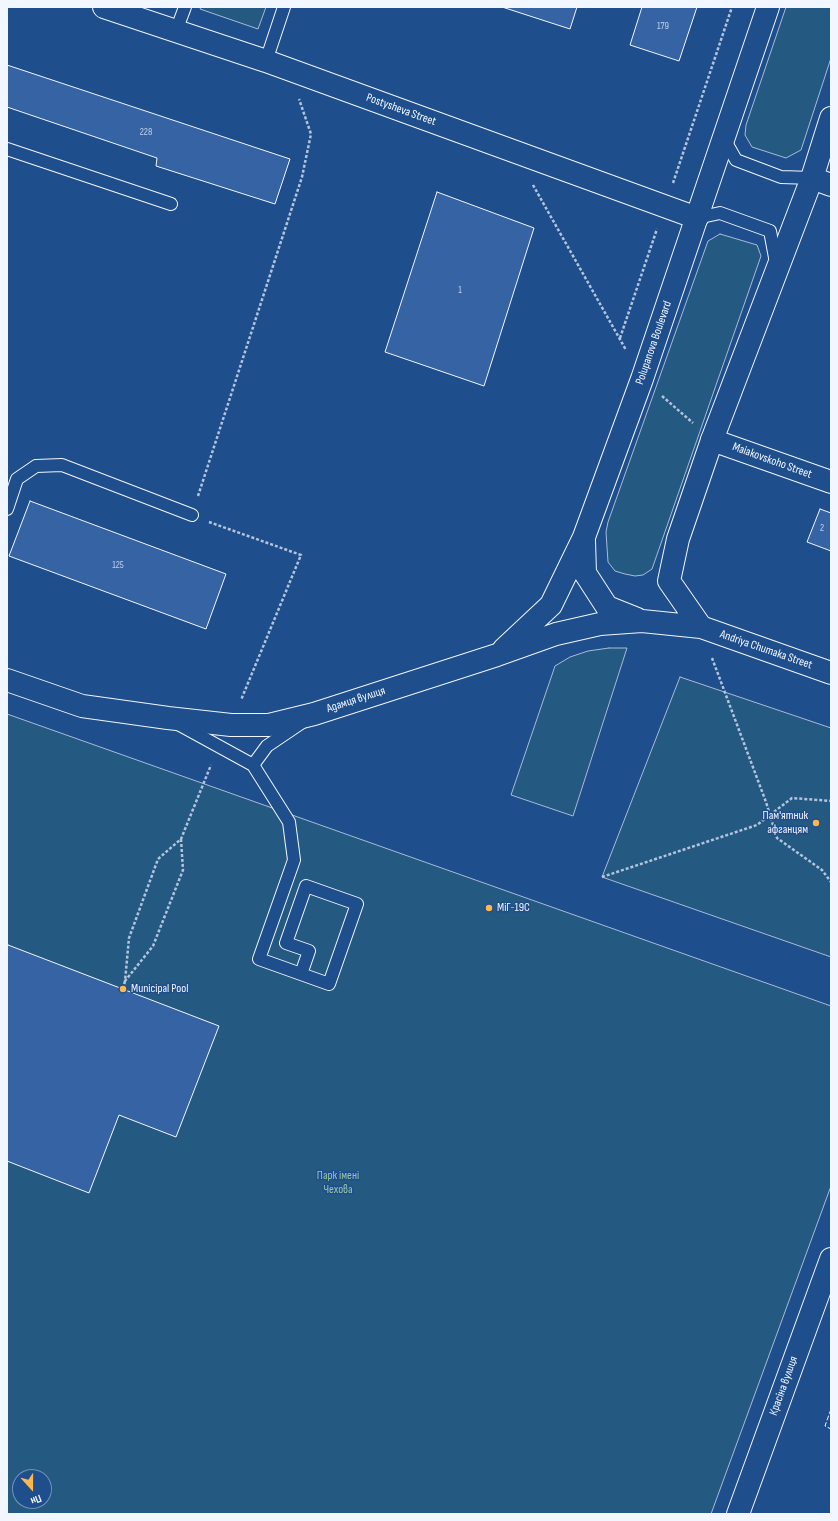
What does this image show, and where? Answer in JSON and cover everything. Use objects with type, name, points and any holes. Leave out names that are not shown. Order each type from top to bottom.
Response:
[{"type":"street","name":"Postysheva Street","points":[[104,7],[266,61],[697,218]]},
{"type":"street","name":"Polupanova Boulevard","points":[[497,655],[551,604],[584,537],[642,379],[768,7]]},
{"type":"street","points":[[701,627],[668,581],[678,539],[712,440],[777,268],[821,182],[831,118]]},
{"type":"street","name":"Maiakovskoho Street","points":[[712,440],[831,482]]},
{"type":"street","points":[[584,537],[585,572],[607,607],[642,621]]},
{"type":"street","name":"Адамця вулиця","points":[[7,680],[82,706],[231,725],[269,725],[314,714],[497,655],[556,634],[600,624],[642,621],[701,627]]},
{"type":"street","name":"Andriya Chumaka Street","points":[[701,627],[831,673]]},
{"type":"street","name":"Красіна вулиця","points":[[738,1514],[831,1259]]},
{"type":"lane","points":[[176,31],[185,7]]},
{"type":"lane","points":[[266,61],[284,7]]},
{"type":"lane","points":[[724,139],[736,160],[781,178],[821,182]]},
{"type":"lane","points":[[7,149],[171,204]]},
{"type":"lane","points":[[697,218],[720,213],[770,231],[777,268]]},
{"type":"lane","points":[[7,509],[17,479],[36,466],[62,465],[192,515]]},
{"type":"lane","points":[[253,765],[267,746],[314,714]]},
{"type":"lane","points":[[168,718],[253,765],[289,822],[294,860],[259,959],[300,974],[329,984],[357,904],[306,886],[286,943],[309,951],[300,974]]},
{"type":"path","points":[[620,339],[732,7]]},
{"type":"path","points":[[231,725],[301,555],[192,515],[302,177],[311,134],[289,70]]},
{"type":"path","points":[[514,152],[642,379],[712,440]]},
{"type":"path","points":[[701,627],[777,838],[822,870],[831,882]]},
{"type":"path","points":[[125,981],[153,946],[183,870],[181,839],[219,746]]},
{"type":"path","points":[[602,876],[757,825],[792,798],[831,801]]},
{"type":"path","points":[[123,989],[129,938],[158,859],[181,839]]},
{"type":"green space","points":[[201,7],[266,7],[258,29],[200,9]]},
{"type":"green space","points":[[786,7],[831,7],[831,58],[801,150],[786,158],[752,147],[745,135],[746,125]]},
{"type":"green space","points":[[720,234],[757,245],[761,256],[652,569],[643,575],[635,576],[625,574],[615,571],[608,562],[606,532],[608,522],[708,241]]},
{"type":"green space","points":[[609,648],[627,648],[573,816],[511,795],[555,666],[570,657],[588,651]]},
{"type":"green space","points":[[680,677],[831,728],[831,957],[602,877]]},
{"type":"green space","name":"Парк імені Чехова","points":[[7,714],[831,1006],[831,1186],[711,1514],[7,1514]]},
{"type":"building","points":[[502,7],[577,7],[570,29]]},
{"type":"building","points":[[642,7],[697,7],[679,61],[630,45]]},
{"type":"building","points":[[7,65],[290,159],[275,204],[156,166],[157,158],[7,107]]},
{"type":"building","points":[[437,192],[534,228],[484,386],[385,352]]},
{"type":"building","points":[[30,501],[226,574],[206,629],[9,556]]},
{"type":"building","points":[[820,509],[831,513],[831,551],[807,542]]},
{"type":"building","points":[[8,945],[219,1026],[176,1137],[119,1115],[89,1193],[7,1161]]},
{"type":"fence","points":[[831,1409],[825,1426],[831,1429]]},
{"type":"place","name":"Пам'ятник афганцям","points":[[816,823]]},
{"type":"place","name":"МіГ-19С","points":[[489,908]]},
{"type":"place","name":"Municipal Pool","points":[[123,989]]}]
